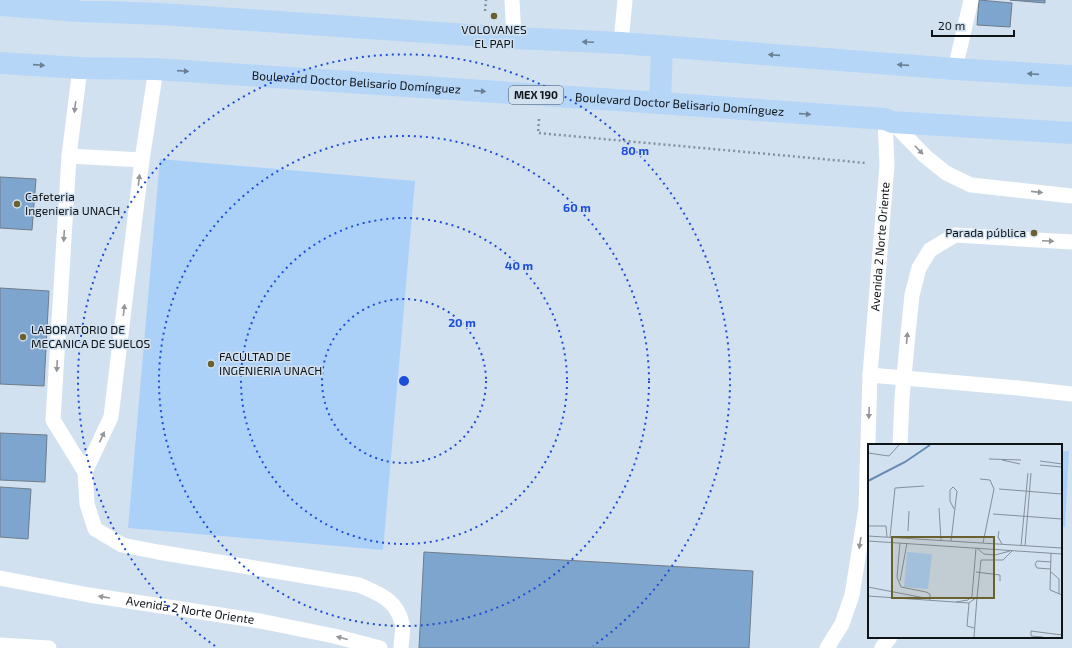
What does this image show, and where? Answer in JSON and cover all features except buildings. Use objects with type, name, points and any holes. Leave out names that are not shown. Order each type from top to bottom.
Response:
[{"type":"main road","points":[[0,5],[80,11],[162,7],[514,38],[621,43],[956,69],[1072,76]]},
{"type":"main road","points":[[660,103],[662,46]]},
{"type":"main road","name":"Boulevard Doctor Belisario Domínguez","points":[[0,63],[80,68],[156,69],[660,103],[888,121],[1072,133]]},
{"type":"lane","points":[[512,0],[514,38]]},
{"type":"lane","points":[[621,43],[625,0]]},
{"type":"lane","points":[[956,69],[971,0]]},
{"type":"lane","points":[[80,68],[69,156],[53,420],[85,472],[87,504],[95,529],[122,545],[359,585],[386,598],[395,607],[402,624],[401,648]]},
{"type":"lane","points":[[85,472],[111,417],[142,160],[156,69]]},
{"type":"lane","points":[[888,121],[946,173],[971,185],[1072,196]]},
{"type":"lane","name":"Avenida 2 Norte Oriente","points":[[826,648],[842,624],[852,595],[866,508],[870,374],[887,165],[888,121]]},
{"type":"lane","points":[[69,156],[142,160]]},
{"type":"lane","points":[[900,444],[904,377],[912,295],[919,268],[930,250],[955,236],[1072,242]]},
{"type":"lane","points":[[870,374],[1072,394]]},
{"type":"lane","name":"Avenida 2 Norte Oriente","points":[[0,578],[89,595],[260,621],[334,636],[380,648]]},
{"type":"lane","points":[[0,645],[49,648]]},
{"type":"path","points":[[538,133],[887,165]]},
{"type":"shaded area","points":[[160,159],[415,181],[383,550],[128,528]]},
{"type":"shaded area","points":[[1062,451],[1069,451],[1065,527],[1062,526]]},
{"type":"place","name":"VOLOVANES EL PAPI","points":[[494,16]]},
{"type":"place","name":"Cafeteria Ingenieria UNACH","points":[[17,204]]},
{"type":"place","name":"Parada pública","points":[[1034,233]]},
{"type":"place","name":"LABORATORIO DE MECANICA DE SUELOS","points":[[23,337]]},
{"type":"place","name":"FACULTAD DE INGENIERIA UNACH","points":[[211,364]]}]
